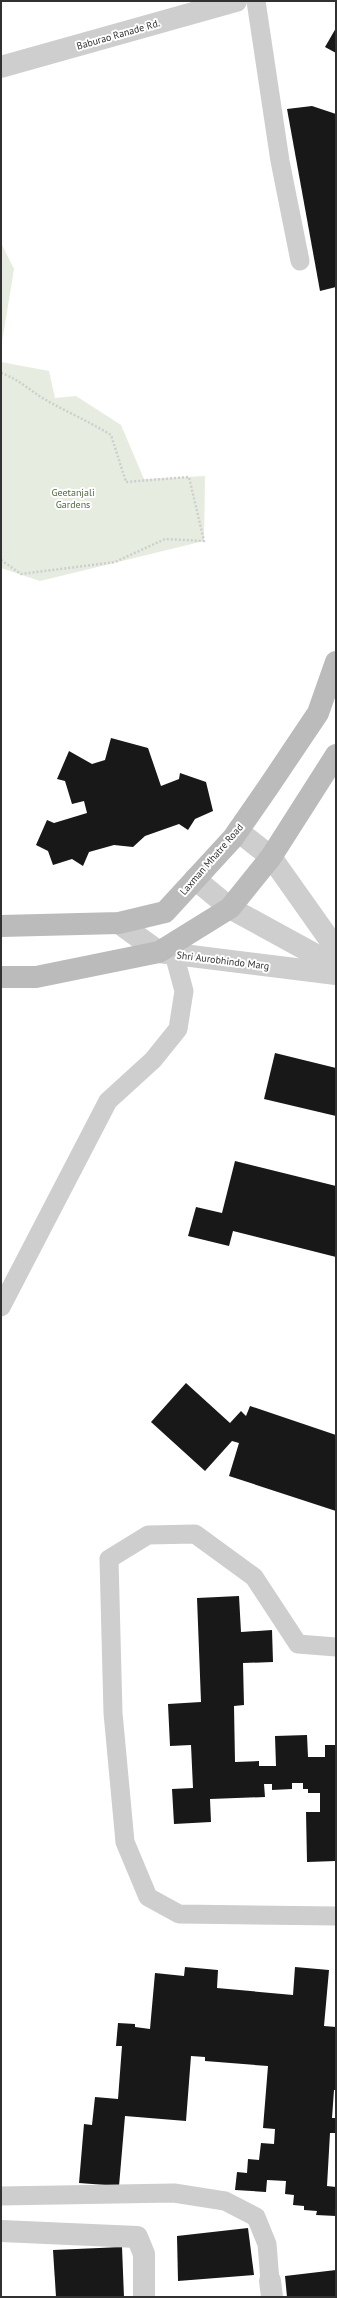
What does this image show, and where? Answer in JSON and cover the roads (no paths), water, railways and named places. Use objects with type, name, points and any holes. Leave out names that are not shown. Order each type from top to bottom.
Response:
[{"type":"main road","name":"Laxman Mhatre Road","points":[[1,926],[120,923],[165,912],[238,831],[318,713],[336,662]]},
{"type":"main road","points":[[1,977],[36,977],[167,953],[230,908],[271,857],[336,754]]},
{"type":"street","name":"Baburao Ranade Rd.","points":[[1,67],[236,1]]},
{"type":"street","points":[[238,831],[271,857],[336,949]]},
{"type":"street","points":[[195,879],[230,908],[336,966]]},
{"type":"street","name":"Shri Aurobhindo Marg","points":[[120,923],[167,953],[336,974]]},
{"type":"street","points":[[1,2231],[137,2237],[144,2254],[144,2297]]},
{"type":"lane","points":[[256,1],[280,161],[300,261]]},
{"type":"lane","points":[[1,1307],[108,1101],[153,1060],[178,1029],[184,991],[167,953]]},
{"type":"lane","points":[[336,1647],[298,1644],[254,1577],[195,1534],[148,1535],[109,1559],[113,1713],[125,1842],[148,1897],[179,1914],[336,1916]]},
{"type":"lane","points":[[1,2196],[174,2193],[225,2201],[256,2217],[267,2244],[271,2289]]},
{"type":"park label","name":"Geetanjali Gardens","points":[[73,498]]}]
